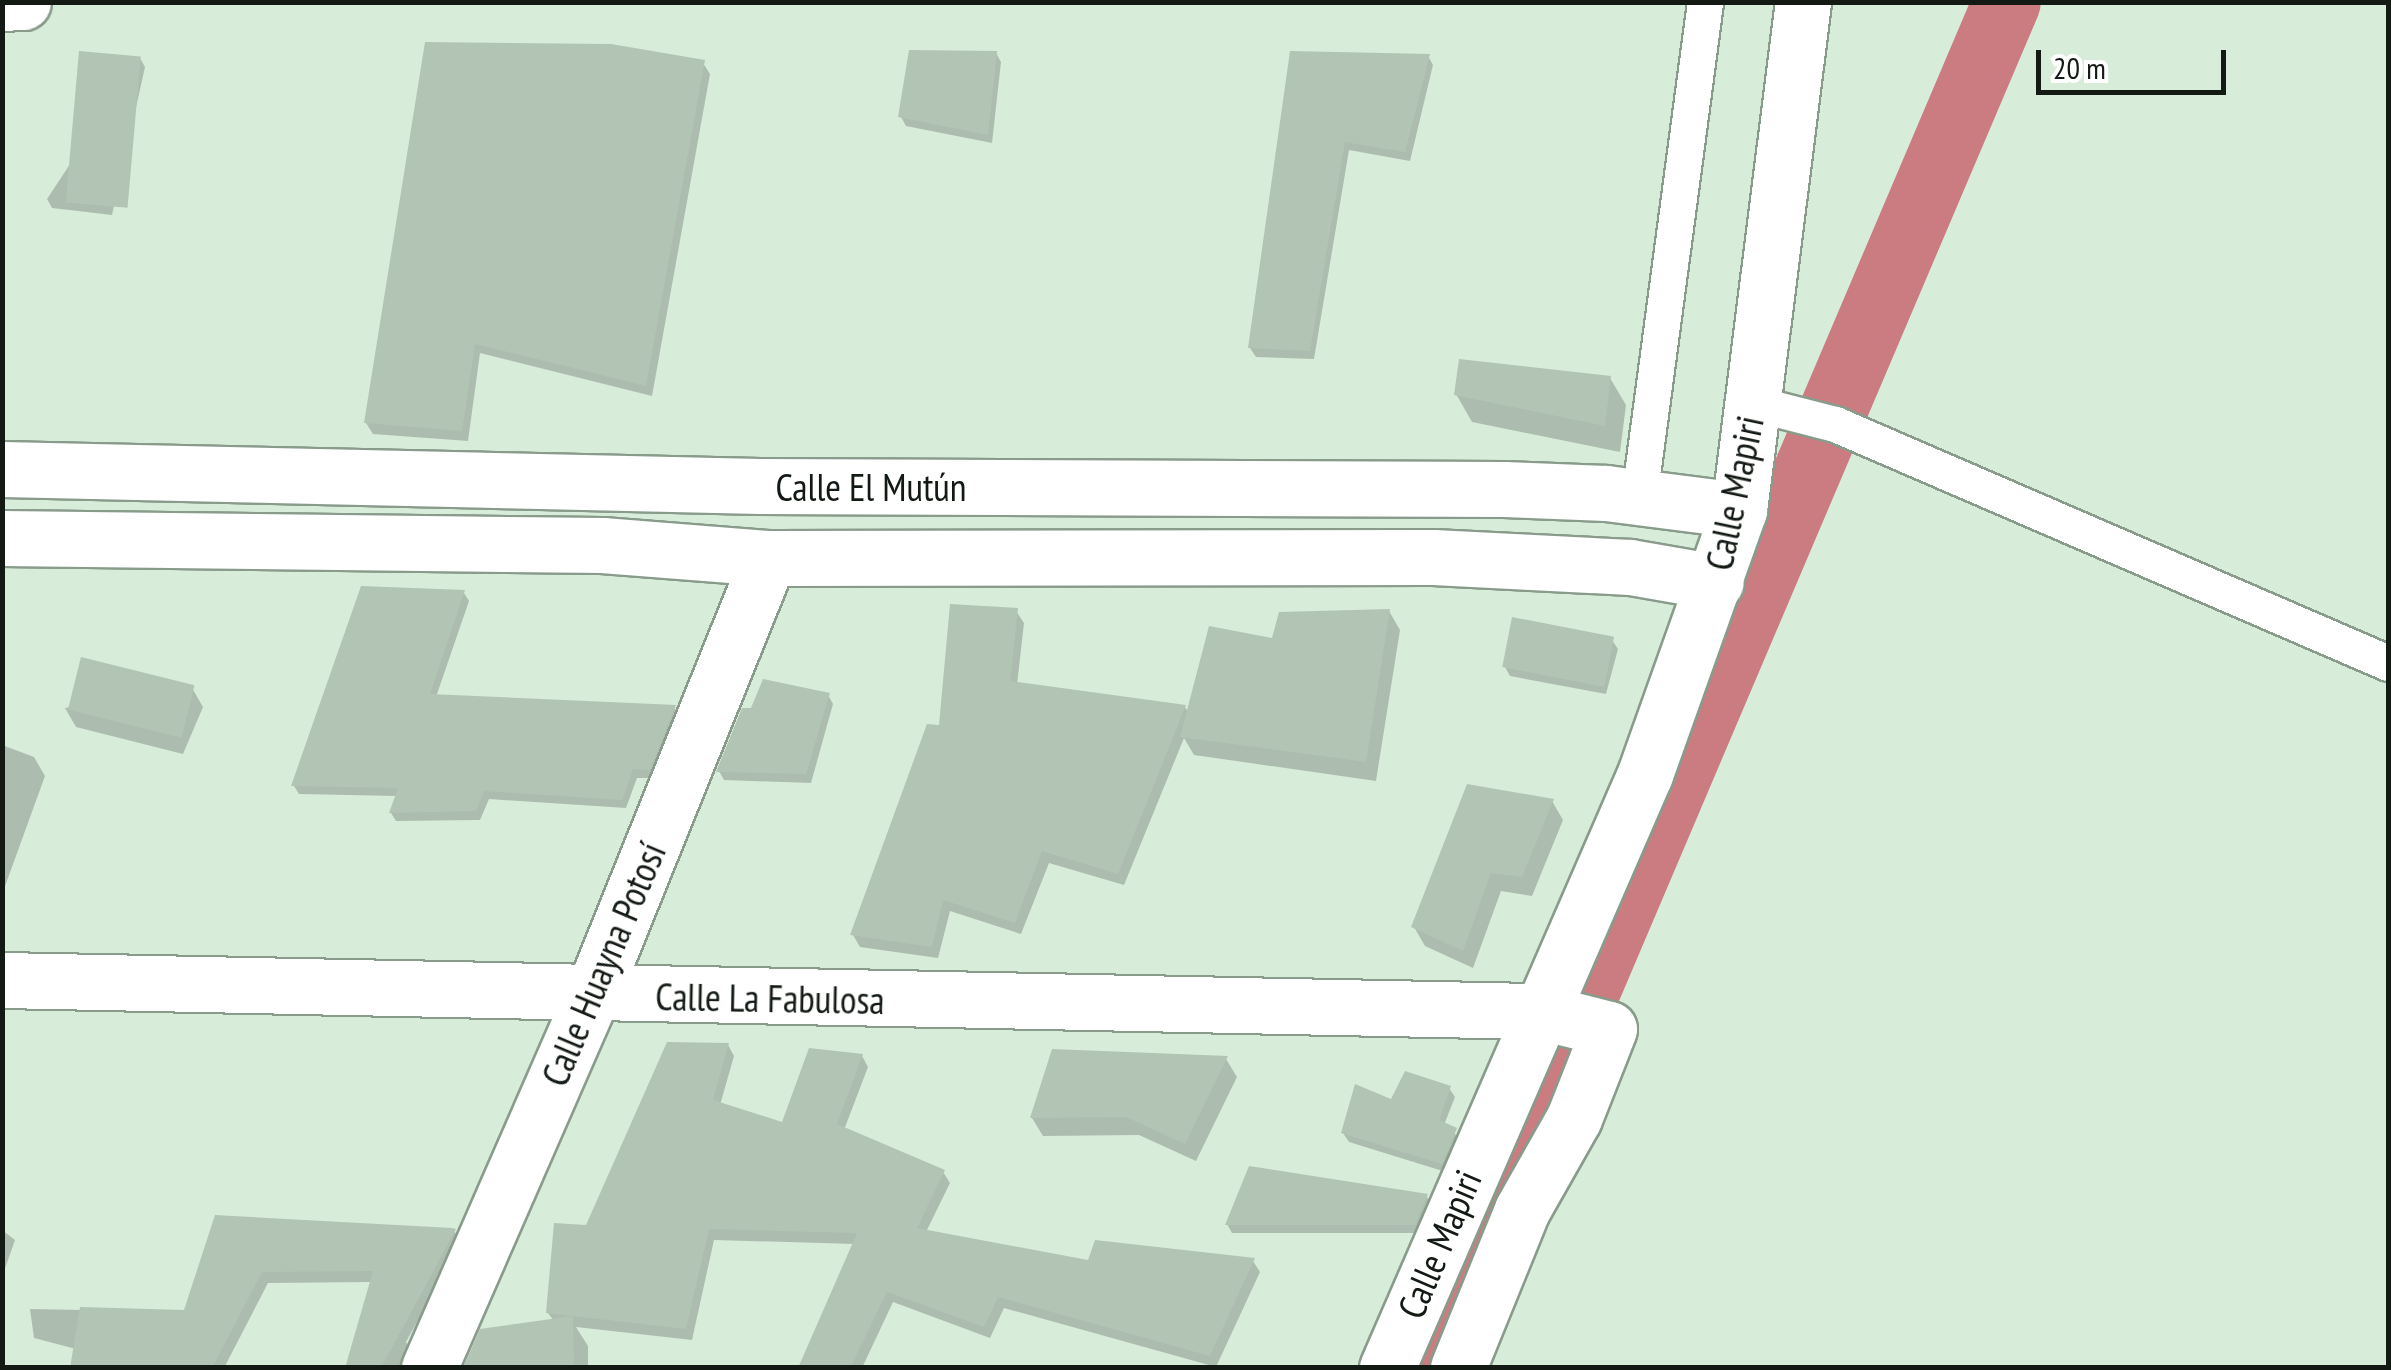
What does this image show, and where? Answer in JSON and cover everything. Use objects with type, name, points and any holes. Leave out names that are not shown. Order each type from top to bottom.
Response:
[{"type":"street","points":[[2,3],[23,2]]},
{"type":"street","name":"Calle Mapiri","points":[[1386,1368],[1644,774],[1739,510],[1803,2]]},
{"type":"street","name":"Calle El Mutún","points":[[2,469],[760,486],[1504,489],[1638,497],[1739,510]]},
{"type":"street","name":"Calle El Mutún","points":[[2,538],[602,545],[770,558],[1432,557],[1630,568],[1716,582]]},
{"type":"street","name":"Calle Huayna Potosí","points":[[430,1368],[592,995],[770,558]]},
{"type":"street","name":"Calle La Fabulosa","points":[[2,980],[592,995],[1538,1011]]},
{"type":"street","name":"Calle Mapiri","points":[[1458,1368],[1522,1210],[1574,1118],[1609,1029],[1538,1011]]},
{"type":"lane","points":[[1638,497],[1706,2]]},
{"type":"lane","points":[[1753,403],[1835,424],[2388,663]]},
{"type":"building","points":[[425,42],[611,44],[705,60],[646,386],[475,344],[462,431],[364,423]]},
{"type":"building","points":[[909,50],[997,51],[988,135],[898,117]]},
{"type":"building","points":[[79,51],[141,56],[128,208],[66,202]]},
{"type":"building","points":[[1290,51],[1430,54],[1405,152],[1345,142],[1310,351],[1248,348]]},
{"type":"building","points":[[1459,359],[1611,376],[1605,426],[1454,395]]},
{"type":"building","points":[[361,586],[465,590],[430,694],[676,705],[650,770],[633,769],[622,800],[484,791],[476,811],[389,813],[398,788],[291,786]]},
{"type":"building","points":[[950,604],[1018,608],[1010,681],[1186,705],[1118,874],[1042,851],[1015,923],[943,900],[932,947],[850,935],[927,724],[939,725]]},
{"type":"building","points":[[1390,609],[1366,762],[1180,737],[1209,626],[1272,638],[1279,612]]},
{"type":"building","points":[[1512,617],[1614,637],[1604,687],[1502,667]]},
{"type":"building","points":[[81,657],[195,685],[181,738],[68,709]]},
{"type":"building","points":[[763,679],[830,693],[806,774],[716,772],[742,708],[751,708]]},
{"type":"building","points":[[1467,784],[1554,799],[1522,877],[1491,873],[1463,951],[1411,927]]},
{"type":"building","points":[[667,1042],[729,1043],[713,1100],[782,1122],[809,1048],[863,1054],[837,1124],[945,1170],[917,1228],[1088,1260],[1095,1240],[1255,1258],[1210,1356],[998,1297],[984,1327],[887,1292],[850,1368],[798,1368],[857,1233],[709,1229],[686,1329],[546,1313],[554,1223],[586,1225]]},
{"type":"building","points":[[1052,1049],[1228,1056],[1185,1144],[1126,1117],[1030,1118]]},
{"type":"building","points":[[1405,1071],[1451,1086],[1439,1120],[1457,1128],[1442,1164],[1341,1133],[1355,1084],[1391,1099]]},
{"type":"building","points":[[1249,1166],[1428,1194],[1415,1225],[1225,1225]]},
{"type":"building","points":[[215,1215],[456,1229],[381,1368],[345,1368],[373,1271],[262,1272],[212,1368],[70,1368],[80,1307],[184,1310]]},
{"type":"building","points":[[573,1316],[574,1368],[463,1368],[480,1329]]},
{"type":"waterway","points":[[1426,1368],[2007,2]]}]
